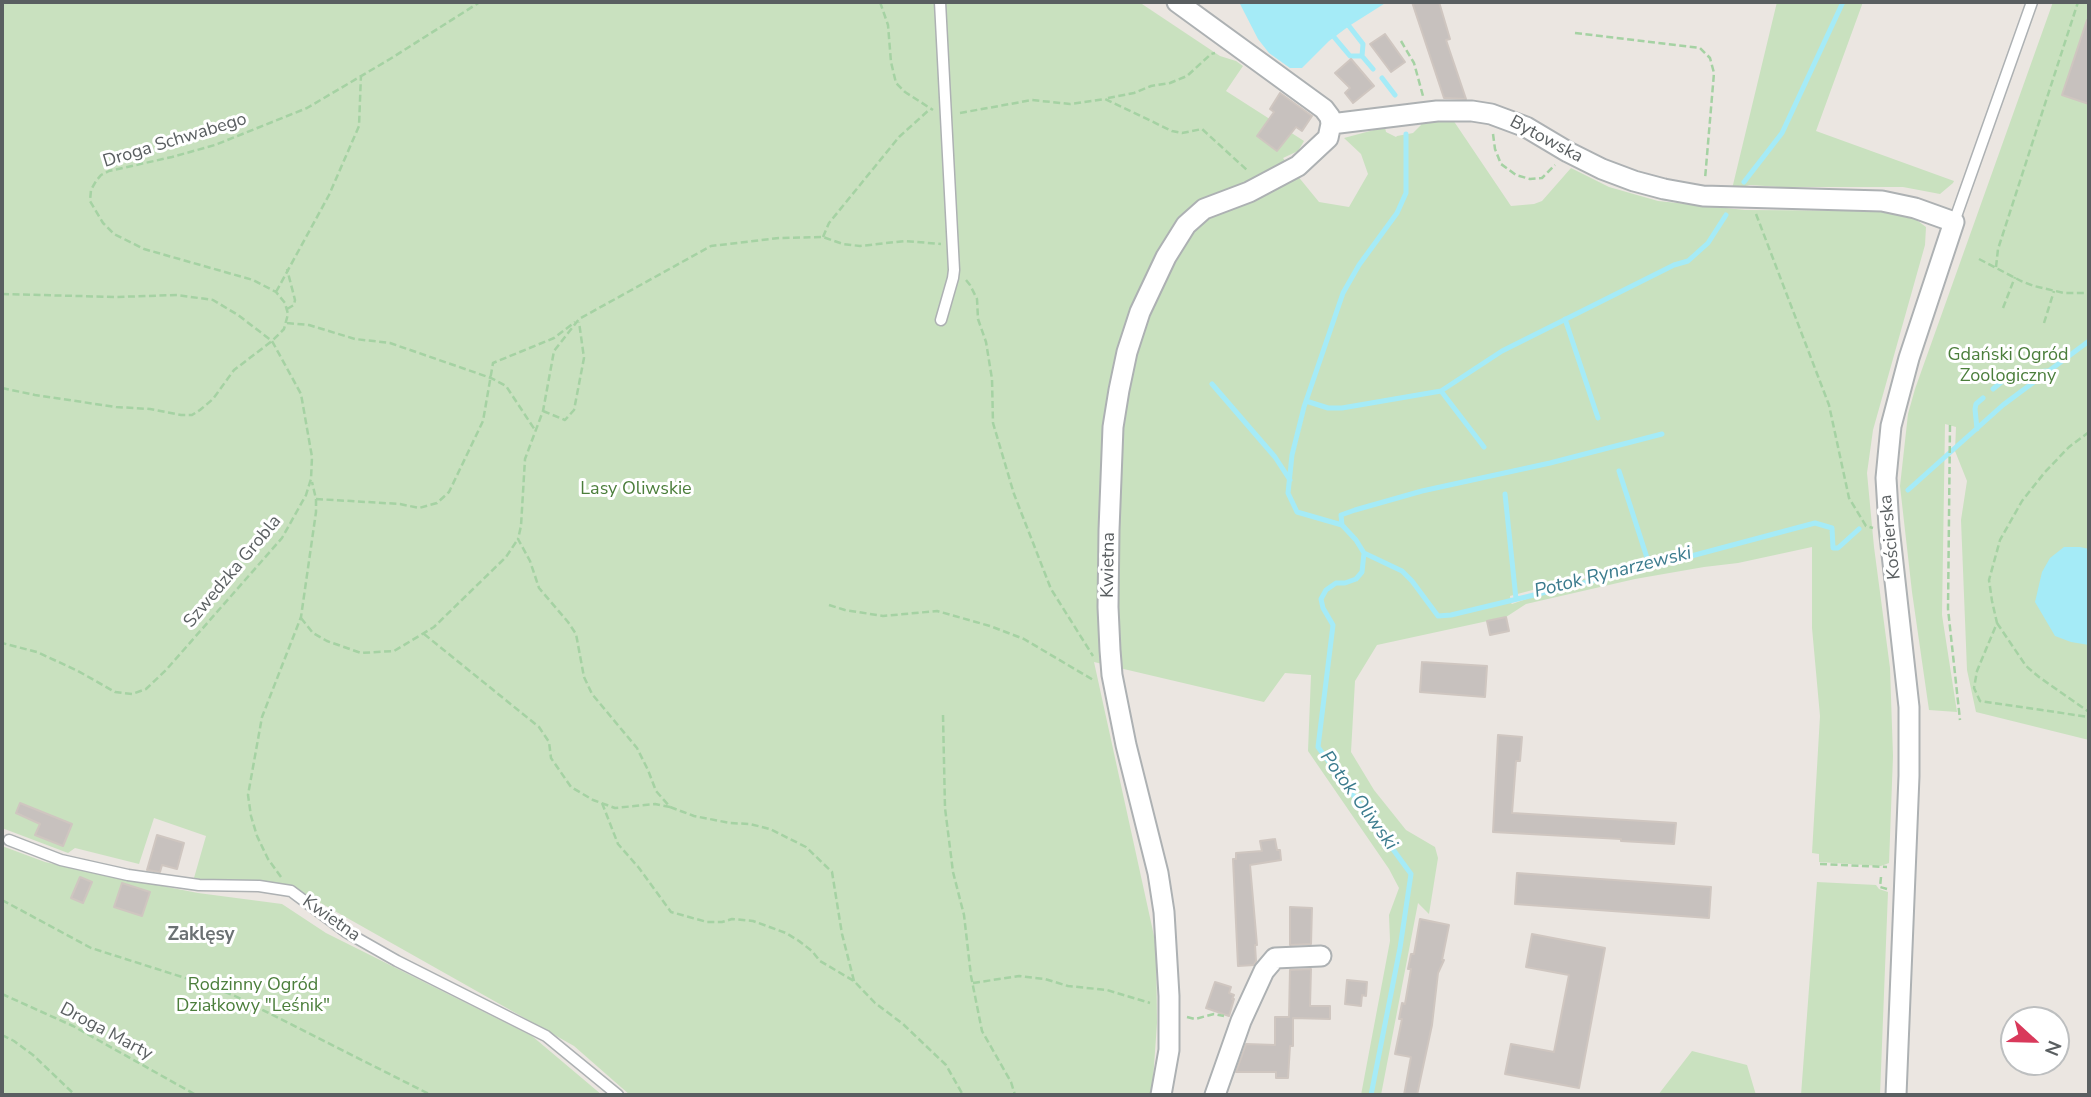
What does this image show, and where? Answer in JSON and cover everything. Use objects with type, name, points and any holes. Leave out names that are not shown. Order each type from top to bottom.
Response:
[{"type":"street","points":[[1177,2],[1324,109],[1331,124]]},
{"type":"street","name":"Bytowska","points":[[1331,124],[1387,118],[1422,108],[1472,111],[1491,114],[1526,127],[1568,152],[1634,181],[1703,196],[1882,201],[1915,208],[1954,222]]},
{"type":"street","name":"Kwietna","points":[[1161,1095],[1169,1050],[1164,912],[1158,873],[1126,745],[1114,684],[1108,607],[1113,427],[1127,352],[1140,312],[1166,257],[1186,225],[1204,209],[1249,192],[1298,166],[1328,138],[1331,124]]},
{"type":"street","name":"Kościerska","points":[[1896,1095],[1909,717],[1886,478],[1891,426],[1909,358],[1954,222]]},
{"type":"street","points":[[1215,1095],[1241,1021],[1264,971],[1275,958],[1321,956]]},
{"type":"lane","points":[[940,2],[954,270],[942,320]]},
{"type":"lane","name":"Kościerska","points":[[1954,222],[2032,2]]},
{"type":"lane","name":"Kwietna","points":[[9,840],[61,860],[128,875],[199,885],[259,886],[291,891],[346,932],[367,944],[546,1036],[618,1095]]},
{"type":"path","name":"Droga Schwabego","points":[[276,292],[253,280],[129,243],[103,223],[90,201],[91,190],[101,175],[172,157],[247,133],[307,108],[480,2]]},
{"type":"path","points":[[880,2],[888,25],[896,83],[930,109],[946,115],[1032,100],[1070,104],[1134,93],[1187,76],[1211,54],[1219,52]]},
{"type":"path","points":[[1996,267],[1998,249],[2078,2]]},
{"type":"path","points":[[1575,33],[1700,48],[1710,58],[1714,73],[1703,196]]},
{"type":"path","points":[[1401,41],[1414,63],[1422,108]]},
{"type":"path","points":[[2,388],[116,407],[192,415],[214,399],[234,370],[272,341],[287,323],[285,303],[276,292],[329,195],[359,126],[362,75]]},
{"type":"path","points":[[1105,99],[1182,134],[1202,128],[1262,185]]},
{"type":"path","points":[[823,237],[829,222],[891,146],[930,109]]},
{"type":"path","points":[[1491,114],[1495,149],[1502,164],[1516,175],[1530,179],[1542,178],[1568,152]]},
{"type":"path","points":[[1755,197],[1759,227],[1829,405],[1849,498],[1866,526],[1883,530]]},
{"type":"path","points":[[316,499],[400,504],[419,508],[437,503],[449,492],[483,421],[493,363],[554,338],[579,319],[711,246],[779,237],[823,237],[860,246],[905,240],[952,243]]},
{"type":"path","points":[[1979,259],[2015,277],[2054,291],[2089,293]]},
{"type":"path","points":[[287,309],[294,305],[295,300],[288,269]]},
{"type":"path","points":[[954,270],[970,285],[977,299],[978,319],[986,342],[992,379],[993,423],[1014,494],[1036,551],[1051,589],[1091,654],[1114,684]]},
{"type":"path","points":[[2003,307],[2015,277]]},
{"type":"path","points":[[2044,323],[2054,291]]},
{"type":"path","name":"Szwedzka Grobla","points":[[2,294],[116,297],[177,295],[213,300],[272,341],[301,394],[312,457],[311,479],[302,503],[282,538],[166,670],[146,689],[132,694],[116,692],[37,652],[2,643]]},
{"type":"path","points":[[543,411],[565,420],[574,410],[584,358],[579,319]]},
{"type":"path","points":[[301,617],[313,633],[327,642],[361,653],[394,651],[424,634],[472,592],[506,557],[518,539],[525,459],[543,411],[554,351],[579,319]]},
{"type":"path","points":[[287,323],[309,325],[355,339],[390,344],[491,378],[506,386],[535,430]]},
{"type":"path","points":[[1951,425],[1948,609],[1960,720]]},
{"type":"path","points":[[2089,432],[2069,447],[2022,501],[2000,540],[1989,580],[1997,623],[2026,666],[2089,714]]},
{"type":"path","points":[[291,891],[268,859],[257,836],[248,795],[262,717],[301,617],[314,534],[316,499],[311,479]]},
{"type":"path","points":[[518,539],[530,561],[539,587],[576,634],[584,677],[592,694],[637,748],[656,791],[670,807]]},
{"type":"path","points":[[829,605],[883,616],[937,611],[990,625],[1114,684]]},
{"type":"path","points":[[1997,623],[1977,671],[1974,688],[1980,701],[2089,714]]},
{"type":"path","points":[[424,634],[539,727],[549,742],[551,758],[571,787],[615,808],[655,804],[670,807],[694,816],[750,824],[806,847],[832,872],[842,934],[854,981]]},
{"type":"path","points":[[943,715],[945,808],[953,872],[964,915],[982,1031],[1011,1082],[1015,1095]]},
{"type":"path","points":[[602,803],[618,844],[671,912],[707,922],[732,919],[754,921],[799,941],[820,961],[854,981],[875,1003],[903,1024],[946,1065],[962,1095]]},
{"type":"path","points":[[1820,864],[1882,868],[1894,863]]},
{"type":"path","points":[[2,900],[91,948],[235,996],[431,1095]]},
{"type":"path","points":[[973,983],[1018,976],[1045,978],[1069,986],[1107,990],[1152,1003],[1169,1004],[1180,1016],[1195,1019],[1214,1014],[1241,1021]]},
{"type":"path","name":"Droga Marty","points":[[2,994],[73,1026],[196,1095]]},
{"type":"path","points":[[2,1035],[33,1055],[75,1095]]},
{"type":"green space","name":"Lasy Oliwskie","points":[[2,2],[1139,2],[1220,56],[1243,66],[1226,91],[1304,141],[1298,151],[1283,158],[1319,202],[1349,207],[1368,174],[1361,154],[1344,138],[1385,127],[1386,132],[1396,137],[1413,133],[1421,125],[1420,121],[1451,117],[1511,206],[1542,201],[1571,168],[1609,187],[1658,201],[1745,210],[1896,211],[1914,218],[1926,227],[1925,245],[1873,430],[1867,473],[1890,668],[1893,756],[1889,863],[1881,866],[1819,862],[1819,854],[1812,853],[1820,716],[1812,628],[1812,547],[1738,563],[1635,579],[1526,604],[1506,617],[1377,645],[1355,681],[1351,752],[1374,790],[1406,830],[1435,847],[1438,858],[1429,914],[1418,903],[1381,1095],[1361,1095],[1390,941],[1389,915],[1399,888],[1389,869],[1308,751],[1311,675],[1285,673],[1264,702],[1094,662],[1156,945],[1157,1023],[1152,1095],[630,1095],[574,1046],[310,897],[194,878],[206,836],[154,818],[139,864],[75,848],[68,853],[2,828]],"holes":[[[1615,568],[1512,604],[1510,596]]]},
{"type":"green space","points":[[1777,2],[1863,2],[1816,131],[1954,181],[1953,183],[1940,194],[1903,187],[1750,185],[1732,189]]},
{"type":"green space","name":"Gdański Ogród Zoologiczny","points":[[2053,2],[2089,2],[2089,740],[1976,712],[1967,670],[1961,520],[1967,481],[1955,451],[1956,427],[1945,424],[1942,615],[1957,712],[1929,710],[1900,486],[1908,414],[1915,389]]},
{"type":"green space","name":"Rodzinny Ogród Działkowy \"Leśnik\"","points":[[2,846],[45,862],[95,873],[198,893],[282,904],[326,933],[532,1036],[602,1095],[2,1095]]},
{"type":"green space","points":[[1817,882],[1876,885],[1888,892],[1880,1095],[1801,1095]]},
{"type":"green space","points":[[1692,1051],[1747,1065],[1756,1095],[1658,1095]]},
{"type":"water","points":[[1239,2],[1387,2],[1329,41],[1302,68],[1290,68],[1269,53],[1258,39]]},
{"type":"water","points":[[2064,547],[2089,549],[2089,645],[2055,636],[2035,602],[2042,572],[2050,558]]},
{"type":"building","points":[[1412,2],[1439,2],[1450,39],[1446,40],[1466,99],[1444,98]]},
{"type":"building","points":[[2087,20],[2089,21],[2089,104],[2062,95]]},
{"type":"building","points":[[1385,34],[1405,62],[1391,72],[1370,44]]},
{"type":"building","points":[[1351,59],[1374,86],[1353,103],[1345,93],[1350,88],[1335,73]]},
{"type":"building","points":[[1280,93],[1312,116],[1302,131],[1296,127],[1277,151],[1257,136],[1274,112],[1270,109]]},
{"type":"building","points":[[1506,617],[1509,631],[1490,635],[1487,621]]},
{"type":"building","points":[[1422,662],[1487,666],[1485,697],[1420,692]]},
{"type":"building","points":[[1498,735],[1522,737],[1520,761],[1516,761],[1512,813],[1676,823],[1674,844],[1493,832]]},
{"type":"building","points":[[20,803],[72,824],[63,846],[35,835],[40,824],[16,813]]},
{"type":"building","points":[[157,835],[184,843],[177,869],[162,865],[160,872],[147,870]]},
{"type":"building","points":[[1275,839],[1281,860],[1250,865],[1256,961],[1254,965],[1238,966],[1233,859],[1236,859],[1236,853],[1262,851],[1260,841]]},
{"type":"building","points":[[1517,873],[1711,887],[1709,918],[1515,904]]},
{"type":"building","points":[[80,877],[92,882],[83,903],[71,898]]},
{"type":"building","points":[[122,883],[150,892],[142,916],[114,907]]},
{"type":"building","points":[[1290,907],[1312,908],[1311,944],[1290,945]]},
{"type":"building","points":[[1420,919],[1449,925],[1417,1095],[1404,1095],[1411,1057],[1395,1054],[1402,1019],[1399,1019],[1402,1003],[1405,1004],[1411,969],[1408,969],[1411,954],[1414,954]]},
{"type":"building","points":[[1532,934],[1605,948],[1579,1088],[1505,1074],[1511,1044],[1554,1052],[1569,975],[1526,967]]},
{"type":"building","points":[[1311,969],[1310,1006],[1330,1006],[1330,1019],[1293,1018],[1293,1046],[1290,1046],[1288,1078],[1276,1078],[1276,1072],[1236,1072],[1246,1044],[1275,1045],[1275,1017],[1289,1017],[1290,970]]},
{"type":"building","points":[[1347,980],[1367,982],[1366,996],[1362,995],[1361,1006],[1345,1004]]},
{"type":"building","points":[[1215,982],[1231,987],[1229,993],[1234,995],[1234,999],[1229,1016],[1206,1008]]},
{"type":"waterway","points":[[1744,182],[1782,133],[1843,2]]},
{"type":"waterway","name":"Potok Oliwski","points":[[1344,23],[1363,44],[1362,56],[1373,69]]},
{"type":"waterway","name":"Potok Oliwski","points":[[1333,31],[1334,37],[1350,56],[1362,56]]},
{"type":"waterway","name":"Potok Oliwski","points":[[1382,78],[1395,95]]},
{"type":"waterway","name":"Potok Oliwski","points":[[1371,1095],[1400,948],[1411,874],[1318,747],[1333,625],[1321,599],[1326,590],[1336,583],[1356,579],[1362,572],[1364,553],[1342,525],[1297,512],[1288,493],[1292,455],[1304,407],[1343,293],[1359,265],[1397,213],[1406,193],[1406,134]]},
{"type":"waterway","points":[[1306,401],[1328,408],[1342,408],[1441,391],[1502,351],[1674,265],[1688,261],[1708,243],[1726,215]]},
{"type":"waterway","points":[[1565,319],[1598,418]]},
{"type":"waterway","name":"Potok Rynarzewski","points":[[1908,490],[2003,405],[2089,341]]},
{"type":"waterway","points":[[1993,389],[2011,374],[2047,371]]},
{"type":"waterway","points":[[1212,384],[1275,457],[1290,480]]},
{"type":"waterway","points":[[1441,391],[1484,447]]},
{"type":"waterway","points":[[1977,429],[1975,409],[1976,404],[1983,398]]},
{"type":"waterway","points":[[1342,525],[1341,515],[1355,510],[1422,491],[1550,463],[1662,434]]},
{"type":"waterway","points":[[1619,471],[1650,567]]},
{"type":"waterway","points":[[1505,494],[1516,599]]},
{"type":"waterway","name":"Potok Rynarzewski","points":[[1364,553],[1402,571],[1438,616],[1650,567],[1815,523],[1832,528],[1833,548],[1838,548],[1859,529]]},
{"type":"district","name":"Zaklęsy","points":[[201,935]]}]
